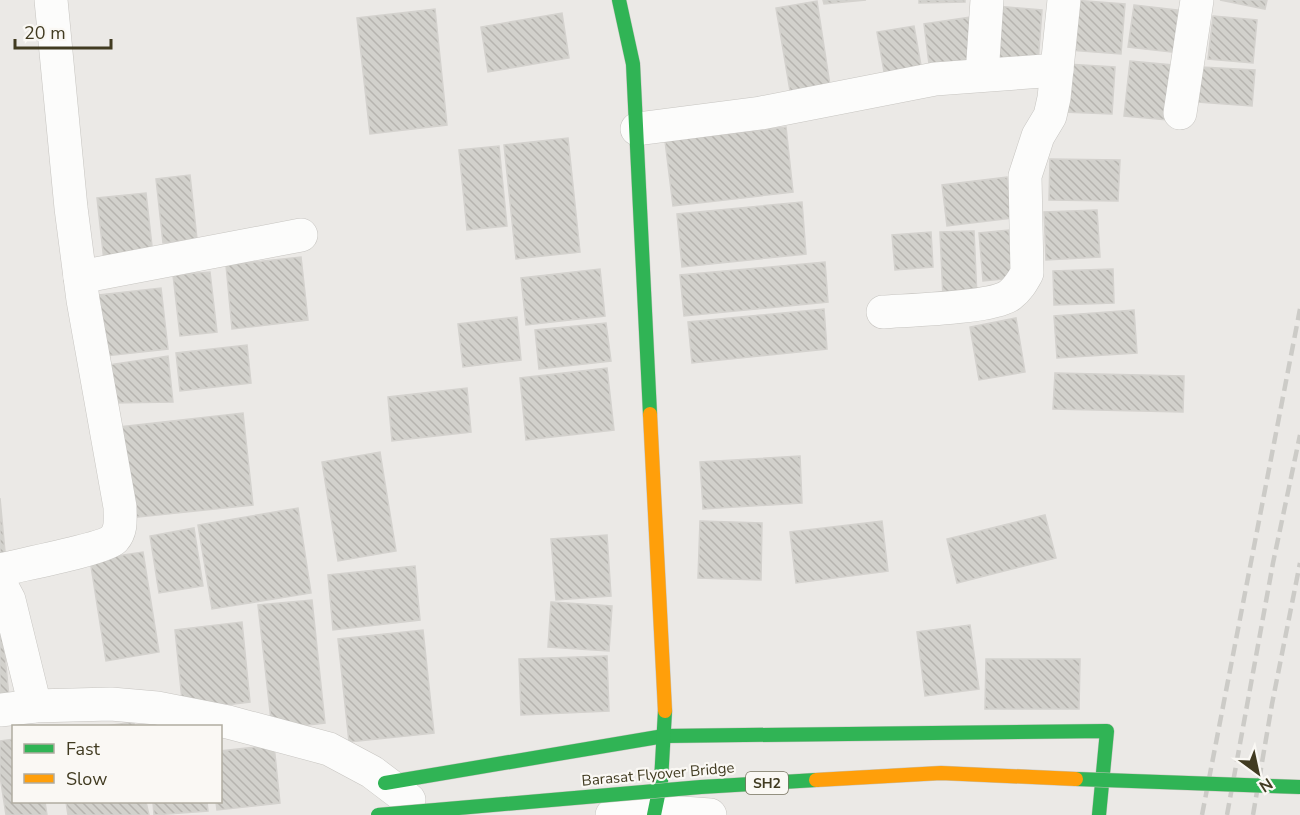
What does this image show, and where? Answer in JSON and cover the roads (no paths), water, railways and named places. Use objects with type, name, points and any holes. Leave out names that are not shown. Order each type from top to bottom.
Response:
[{"type":"street","points":[[0,570],[97,547],[113,540],[121,527],[120,507],[80,278],[51,0]]},
{"type":"street","points":[[620,0],[633,64],[664,706],[661,781],[654,813]]},
{"type":"street","points":[[982,75],[987,0]]},
{"type":"street","points":[[883,312],[988,303],[1009,296],[1021,285],[1027,273],[1024,176],[1038,136],[1050,116],[1065,0]]},
{"type":"street","points":[[1180,113],[1197,0]]},
{"type":"street","points":[[637,129],[761,113],[936,79],[1057,70]]},
{"type":"street","points":[[80,278],[301,235]]},
{"type":"street","points":[[0,583],[9,600],[35,706]]},
{"type":"street","points":[[0,710],[35,706],[122,705],[157,708],[228,722],[329,748],[372,772],[429,815]]},
{"type":"street","points":[[386,783],[664,736],[1107,731],[1099,815]]},
{"type":"street","name":"Barasat Flyover Bridge","points":[[378,815],[701,787],[941,773],[1300,787]]},
{"type":"street","points":[[612,815],[654,813],[710,815]]},
{"type":"railway","points":[[1202,815],[1300,309]]},
{"type":"railway","points":[[1227,815],[1273,563],[1300,435]]},
{"type":"railway","points":[[1253,815],[1300,563]]}]
